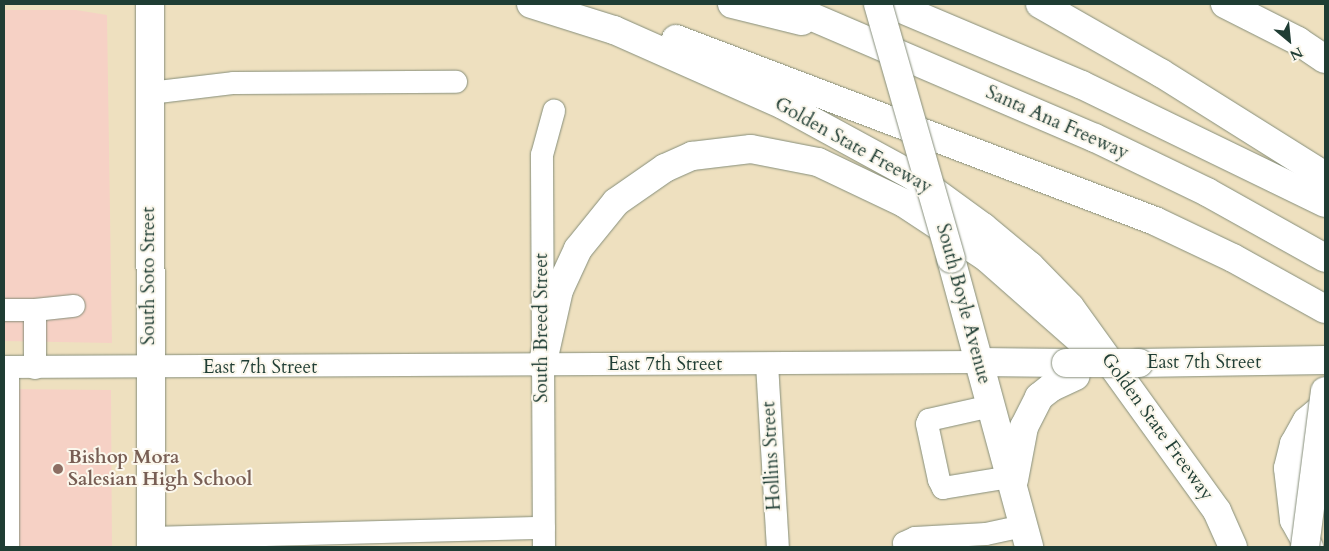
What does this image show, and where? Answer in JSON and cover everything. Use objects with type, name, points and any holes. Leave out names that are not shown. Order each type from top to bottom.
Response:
[{"type":"main road","name":"South Soto Street","points":[[150,4],[148,368],[151,543]]},
{"type":"main road","name":"Golden State Freeway","points":[[531,4],[581,19],[661,50],[783,105],[913,176],[983,227],[1042,278],[1127,366],[1217,511],[1233,547]]},
{"type":"main road","points":[[732,4],[847,32]]},
{"type":"main road","name":"Santa Ana Freeway","points":[[782,4],[1095,138],[1207,192],[1325,258]]},
{"type":"main road","name":"South Boyle Avenue","points":[[878,4],[951,259],[1026,537]]},
{"type":"main road","points":[[890,4],[1082,85],[1325,203]]},
{"type":"main road","points":[[1040,4],[1170,78],[1325,176]]},
{"type":"main road","points":[[1225,4],[1298,41],[1325,59]]},
{"type":"main road","points":[[581,19],[624,20],[1155,221],[1233,258],[1325,308]]},
{"type":"main road","points":[[542,366],[559,290],[578,250],[616,202],[665,168],[692,156],[751,149],[818,162],[904,203],[987,258],[1127,366]]},
{"type":"main road","name":"East 7th Street","points":[[979,362],[1071,370],[1127,366],[1325,360]]},
{"type":"main road","points":[[1011,482],[1024,427],[1035,403],[1071,370]]},
{"type":"main road","points":[[1307,547],[1325,391]]},
{"type":"main road","points":[[1307,547],[1294,520],[1288,468],[1294,444],[1307,421],[1325,406]]},
{"type":"street","points":[[150,93],[234,83],[456,82]]},
{"type":"street","name":"South Breed Street","points":[[544,537],[542,155],[554,111]]},
{"type":"street","points":[[4,310],[35,310],[74,306]]},
{"type":"street","points":[[35,310],[35,368]]},
{"type":"street","name":"East 7th Street","points":[[6,367],[542,366],[979,362]]},
{"type":"street","name":"Hollins Street","points":[[767,364],[778,547]]},
{"type":"street","points":[[6,367],[8,547]]},
{"type":"street","points":[[991,406],[929,420],[927,424],[939,480],[943,488],[1011,482]]},
{"type":"street","points":[[905,547],[904,543],[915,538],[986,534],[1026,537]]},
{"type":"street","points":[[151,543],[544,537]]},
{"type":"shaded area","points":[[4,10],[76,10],[107,15],[112,343],[4,341]]},
{"type":"shaded area","name":"Bishop Mora Salesian High School","points":[[4,389],[111,390],[112,547],[4,547]]},
{"type":"place","name":"Bishop Mora Salesian High School","points":[[58,469]]}]
